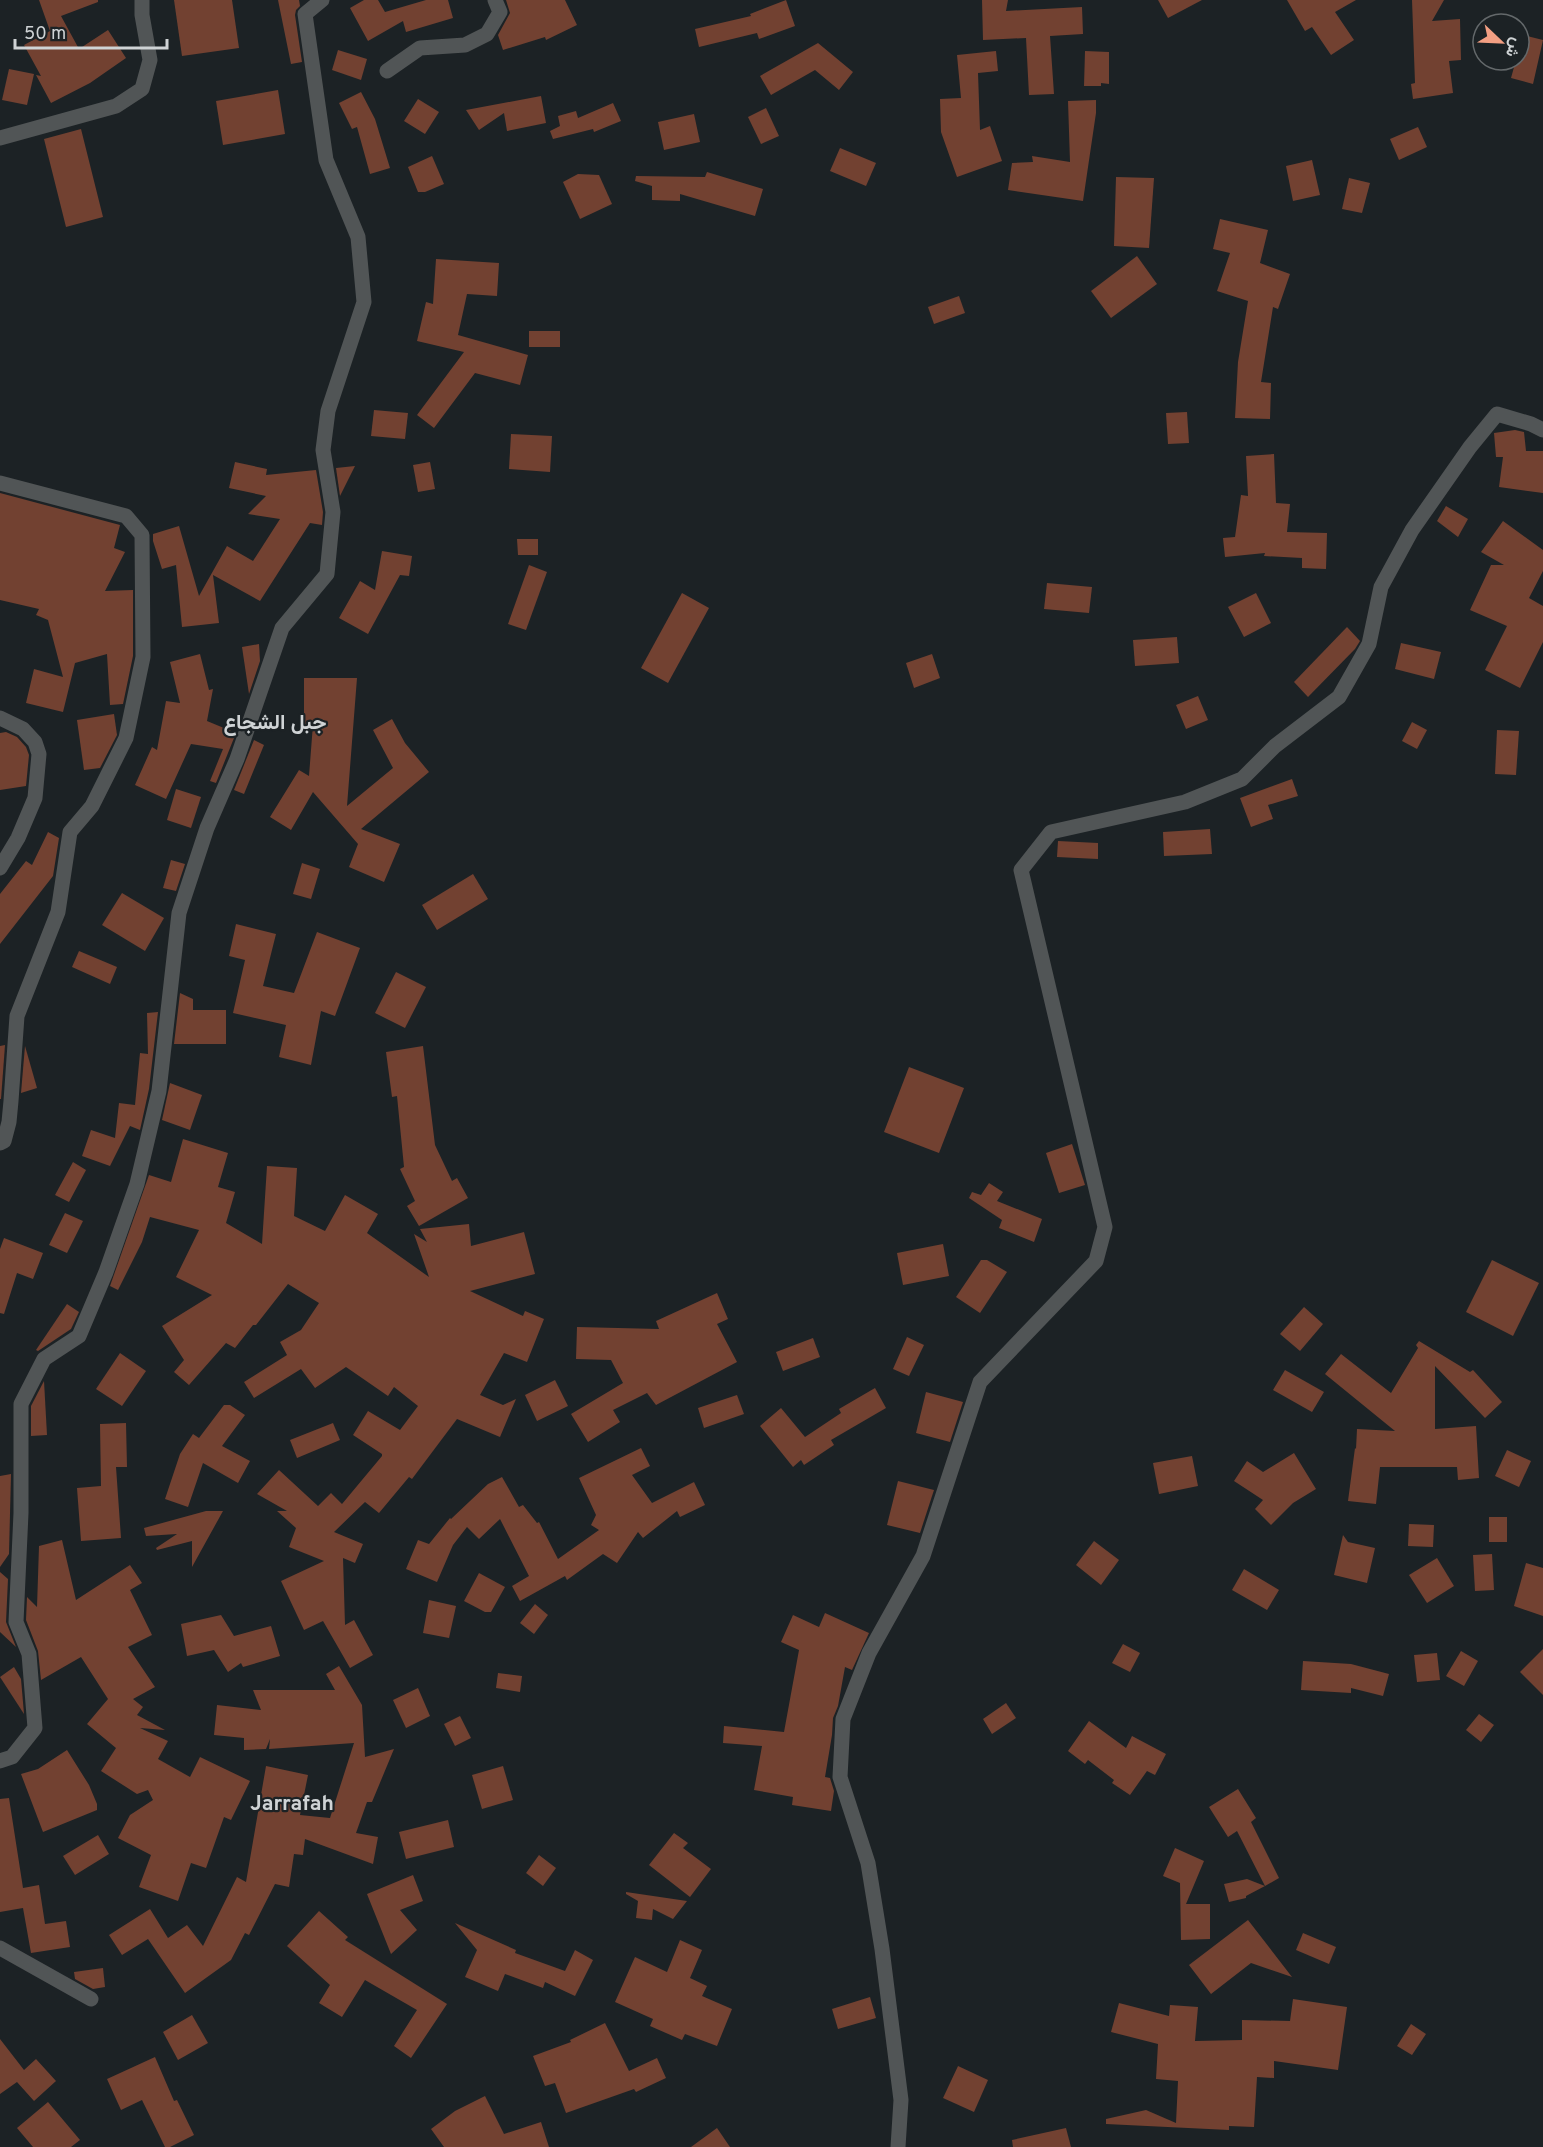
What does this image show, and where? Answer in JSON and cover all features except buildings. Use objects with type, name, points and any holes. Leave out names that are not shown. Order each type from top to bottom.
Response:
[{"type":"street","points":[[0,138],[116,106],[142,89],[150,60],[142,15],[142,0]]},
{"type":"street","points":[[0,1761],[12,1757],[35,1728],[29,1654],[16,1622],[21,1513],[21,1404],[44,1359],[79,1336],[106,1272],[137,1184],[159,1091],[179,913],[207,828],[237,759],[282,628],[327,574],[333,512],[323,450],[328,411],[364,302],[358,237],[326,160],[316,99],[305,14],[322,0]]},
{"type":"street","points":[[387,71],[420,48],[465,45],[487,34],[500,12],[495,0]]},
{"type":"street","points":[[898,2147],[900,2100],[880,1938],[868,1863],[840,1777],[843,1719],[869,1653],[923,1556],[980,1383],[1096,1261],[1105,1227],[1021,870],[1051,831],[1185,802],[1242,779],[1275,746],[1339,697],[1369,644],[1381,587],[1412,530],[1470,447],[1497,414],[1543,430]]},
{"type":"street","points":[[0,483],[126,516],[142,535],[143,657],[126,738],[92,806],[70,832],[58,912],[17,1016],[9,1122],[4,1142],[0,1143]]},
{"type":"street","points":[[0,718],[23,729],[34,742],[39,754],[35,798],[18,838],[0,868]]},
{"type":"street","points":[[0,1948],[92,2000]]},
{"type":"district","name":"جبل الشجاع","points":[[275,722]]},
{"type":"district","name":"Jarrafah","points":[[292,1803]]}]
